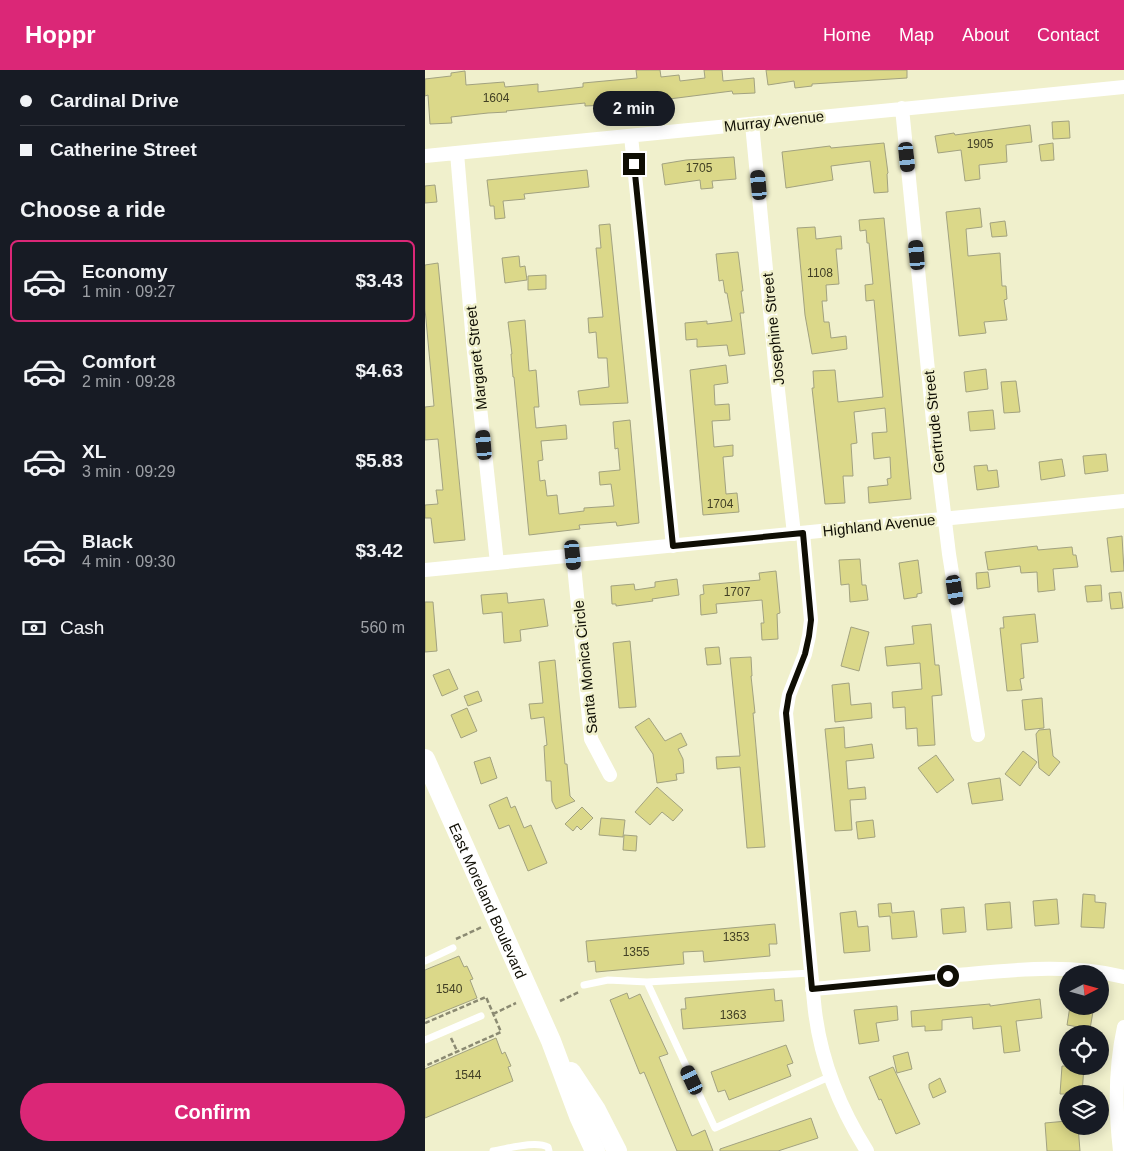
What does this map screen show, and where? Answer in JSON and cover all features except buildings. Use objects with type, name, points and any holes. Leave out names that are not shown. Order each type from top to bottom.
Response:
[{"type":"main road","name":"East Moreland Boulevard","points":[[425,759],[551,1041],[579,1116],[595,1151]]},
{"type":"main road","name":"East Moreland Boulevard","points":[[551,1041],[596,1110],[617,1151]]},
{"type":"street","name":"Murray Avenue","points":[[425,156],[1124,87]]},
{"type":"street","name":"Gertrude Street","points":[[902,108],[944,519],[978,735]]},
{"type":"street","name":"Josephine Street","points":[[752,124],[775,363],[811,620],[805,654],[789,695],[786,713],[812,989],[819,1039],[829,1077],[852,1127],[867,1151]]},
{"type":"street","points":[[631,136],[673,546]]},
{"type":"street","name":"Margaret Street","points":[[457,153],[473,343],[497,563]]},
{"type":"street","name":"Highland Avenue","points":[[425,570],[1124,501]]},
{"type":"street","name":"Santa Monica Circle","points":[[573,555],[591,739],[610,775]]},
{"type":"street","points":[[812,989],[1035,968],[1077,969],[1124,977]]},
{"type":"street","points":[[1120,1151],[1116,1102],[1117,1069],[1124,1027]]},
{"type":"lane","points":[[425,961],[453,948]]},
{"type":"lane","points":[[584,985],[608,980],[647,982],[811,973]]},
{"type":"lane","points":[[647,982],[715,1128],[829,1077]]},
{"type":"lane","points":[[425,1040],[481,1016]]},
{"type":"lane","points":[[517,1151],[535,1144]]},
{"type":"lane","points":[[493,1151],[535,1144],[543,1144],[548,1147],[549,1151]]},
{"type":"path","points":[[560,1001],[582,991],[584,985]]},
{"type":"path","points":[[493,1014],[516,1003]]},
{"type":"path","points":[[441,1016],[444,1022]]},
{"type":"path","points":[[454,1046],[457,1052]]},
{"type":"route","points":[[634,164],[673,546],[803,533],[811,620],[805,654],[789,695],[786,713],[812,989],[948,976]]}]
